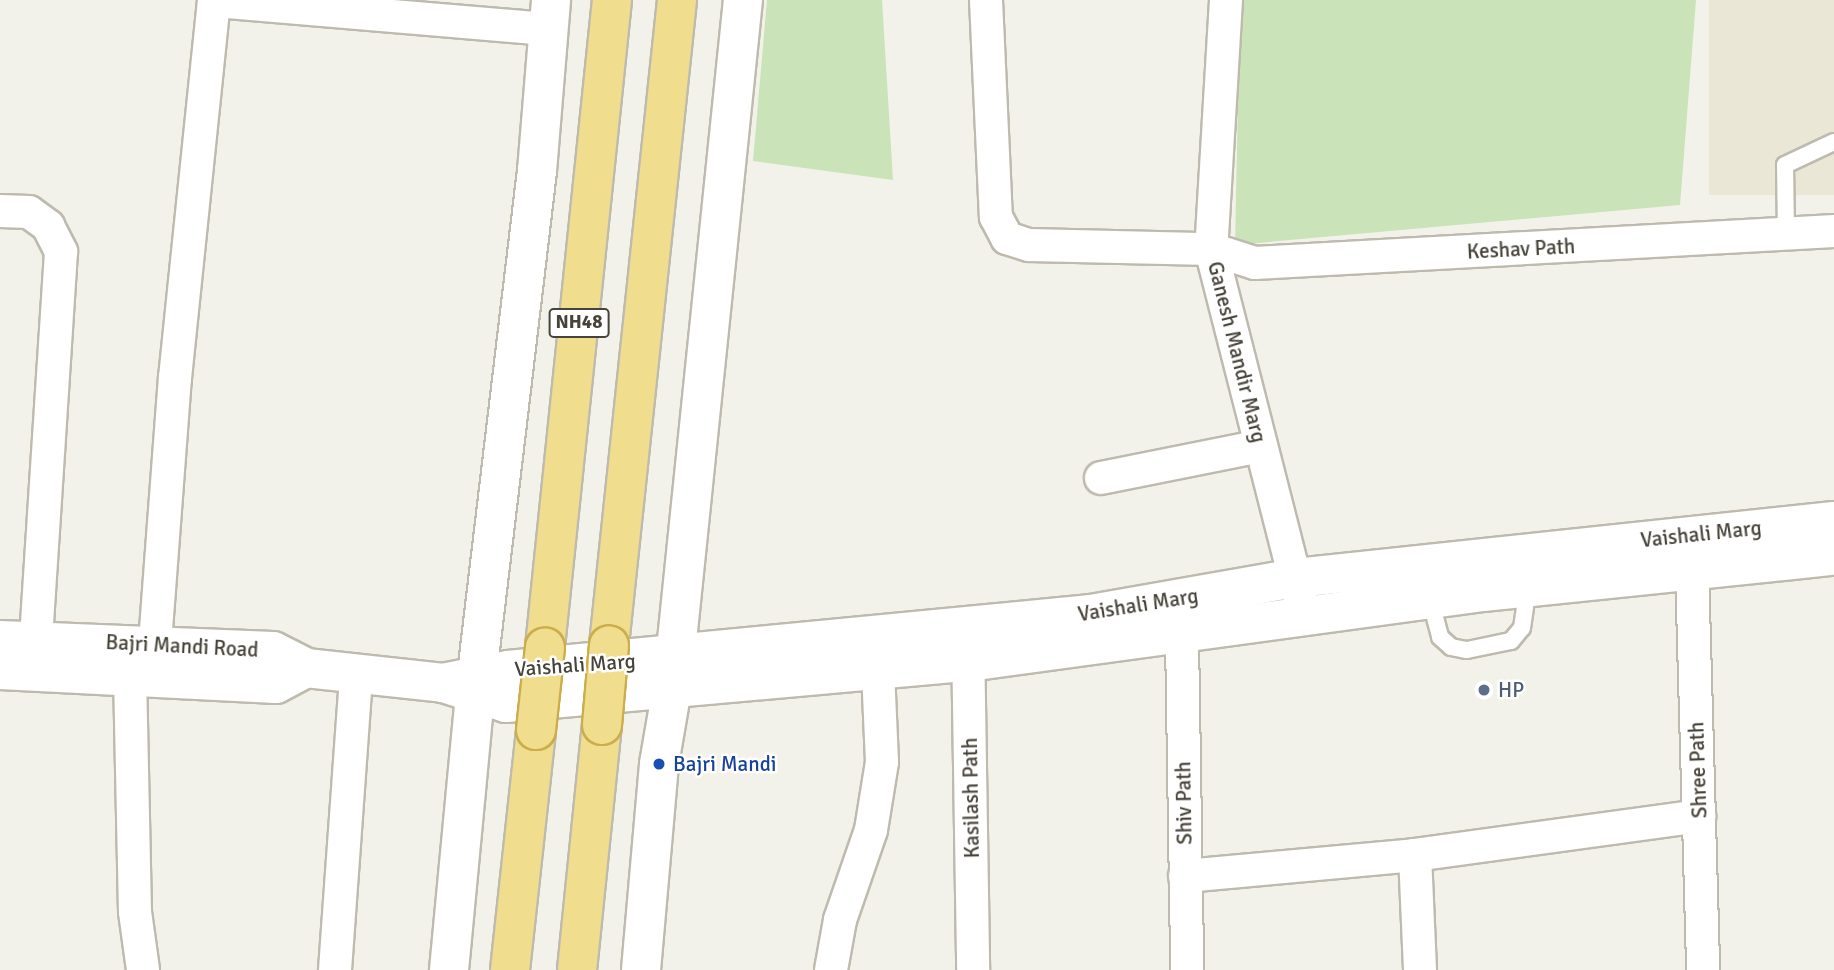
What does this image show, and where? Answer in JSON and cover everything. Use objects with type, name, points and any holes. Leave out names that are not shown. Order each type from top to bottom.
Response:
[{"type":"highway","name":"NH48","points":[[510,970],[612,0]]},
{"type":"highway","name":"NH48","points":[[577,970],[677,0]]},
{"type":"street","points":[[641,970],[659,764],[673,673],[743,0]]},
{"type":"street","name":"Keshav Path","points":[[986,0],[996,217],[1007,238],[1029,245],[1211,249],[1255,263],[1834,232]]},
{"type":"street","name":"Ganesh Mandir Marg","points":[[1226,0],[1211,249],[1300,596]]},
{"type":"street","points":[[155,643],[175,378],[214,1],[550,14],[537,172],[465,684],[449,970]]},
{"type":"street","points":[[0,211],[29,212],[48,226],[61,252],[18,640]]},
{"type":"street","points":[[1101,478],[1261,446]]},
{"type":"street","name":"Vaishali Marg","points":[[968,645],[1091,614],[1300,596],[1480,574],[1834,521]]},
{"type":"street","name":"Vaishali Marg","points":[[465,684],[673,673],[968,645],[1182,637],[1300,596],[1430,599],[1480,574],[1528,587],[1834,556]]},
{"type":"street","name":"Shree Path","points":[[1692,570],[1703,970]]},
{"type":"street","name":"Shiv Path","points":[[1182,637],[1187,970]]},
{"type":"street","name":"Bajri Mandi Road","points":[[18,640],[155,643],[273,651],[306,668],[465,684]]},
{"type":"street","name":"Kasilash Path","points":[[968,645],[973,970]]},
{"type":"street","points":[[831,970],[840,920],[871,830],[882,762],[878,654]]},
{"type":"street","points":[[0,670],[130,674],[276,684],[306,668]]},
{"type":"street","points":[[130,674],[135,912],[143,970]]},
{"type":"street","points":[[335,970],[356,675]]},
{"type":"street","points":[[1185,876],[1415,855],[1699,816]]},
{"type":"street","points":[[1415,855],[1420,970]]},
{"type":"lane","points":[[1786,234],[1785,165],[1834,142]]},
{"type":"lane","points":[[1430,599],[1440,637],[1451,647],[1467,650],[1511,640],[1522,628],[1528,587]]},
{"type":"shaded area","points":[[1709,0],[1834,0],[1834,195],[1709,195]]},
{"type":"green space","points":[[767,0],[882,0],[893,180],[753,161]]},
{"type":"green space","points":[[1240,0],[1696,0],[1680,205],[1235,245]]},
{"type":"place","name":"HP","points":[[1484,690]]},
{"type":"place","name":"Bajri Mandi","points":[[659,764]]}]
